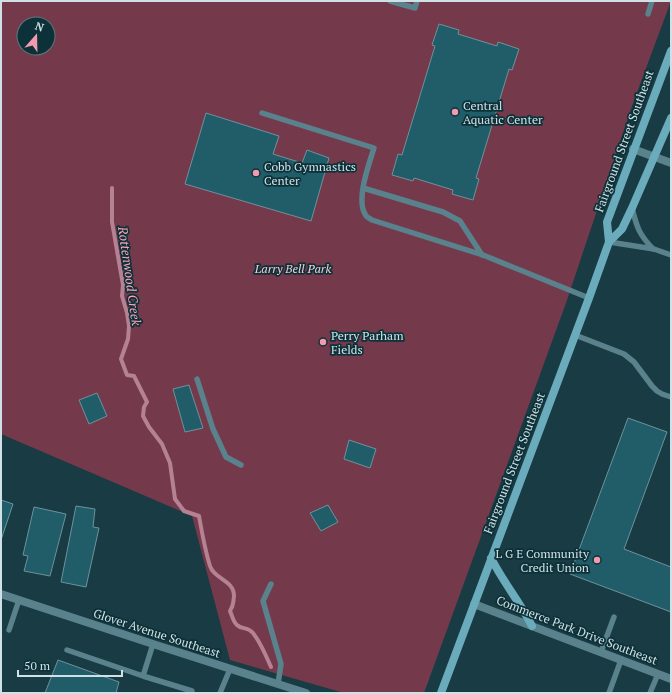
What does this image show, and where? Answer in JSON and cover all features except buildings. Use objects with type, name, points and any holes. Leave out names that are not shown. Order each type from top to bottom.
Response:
[{"type":"main road","name":"Fairground Street Southeast","points":[[441,693],[589,298],[608,242],[607,222],[671,50]]},
{"type":"main road","name":"Fairground Street Southeast","points":[[608,242],[622,229],[671,118]]},
{"type":"main road","points":[[491,558],[532,626]]},
{"type":"street","points":[[633,149],[671,163]]},
{"type":"street","name":"Glover Avenue Southeast","points":[[1,594],[306,693]]},
{"type":"street","name":"Commerce Park Drive Southeast","points":[[474,604],[671,679]]},
{"type":"lane","points":[[390,1],[415,8],[417,1]]},
{"type":"lane","points":[[648,14],[652,1]]},
{"type":"lane","points":[[262,113],[374,148],[361,200],[364,213],[372,220],[482,255],[589,298]]},
{"type":"lane","points":[[363,188],[443,212],[460,221],[482,255]]},
{"type":"lane","points":[[632,208],[636,227],[654,249]]},
{"type":"lane","points":[[608,242],[654,249],[671,255]]},
{"type":"lane","points":[[575,335],[624,354],[634,362],[657,391],[671,397]]},
{"type":"lane","points":[[197,379],[213,429],[226,457],[242,465]]},
{"type":"lane","points":[[272,584],[263,601],[281,664],[278,684]]},
{"type":"lane","points":[[9,630],[19,600]]},
{"type":"lane","points":[[601,652],[614,617]]},
{"type":"lane","points":[[143,676],[153,644]]},
{"type":"lane","points":[[67,650],[192,691],[192,693]]},
{"type":"lane","points":[[609,693],[621,660]]},
{"type":"lane","points":[[220,693],[230,669]]},
{"type":"lane","points":[[650,693],[658,674]]},
{"type":"green space","name":"Larry Bell Park","points":[[1,1],[671,1],[632,106],[566,303],[424,693],[344,693],[230,660],[192,516],[1,434]]},
{"type":"waterway","name":"Rottenwood Creek","points":[[112,188],[112,222],[123,285],[122,296],[129,326],[128,339],[121,359],[127,375],[134,376],[147,402],[144,407],[143,416],[149,427],[162,444],[170,463],[175,499],[184,511],[199,516],[210,566],[215,574],[231,586],[233,591],[233,604],[230,611],[234,620],[236,624],[253,633],[261,645],[271,667]]},
{"type":"place","name":"Central Aquatic Center","points":[[455,112]]},
{"type":"place","name":"Cobb Gymnastics Center","points":[[256,173]]},
{"type":"place","name":"Perry Parham Fields","points":[[323,342]]},
{"type":"place","name":"L G E Community Credit Union","points":[[597,560]]}]
